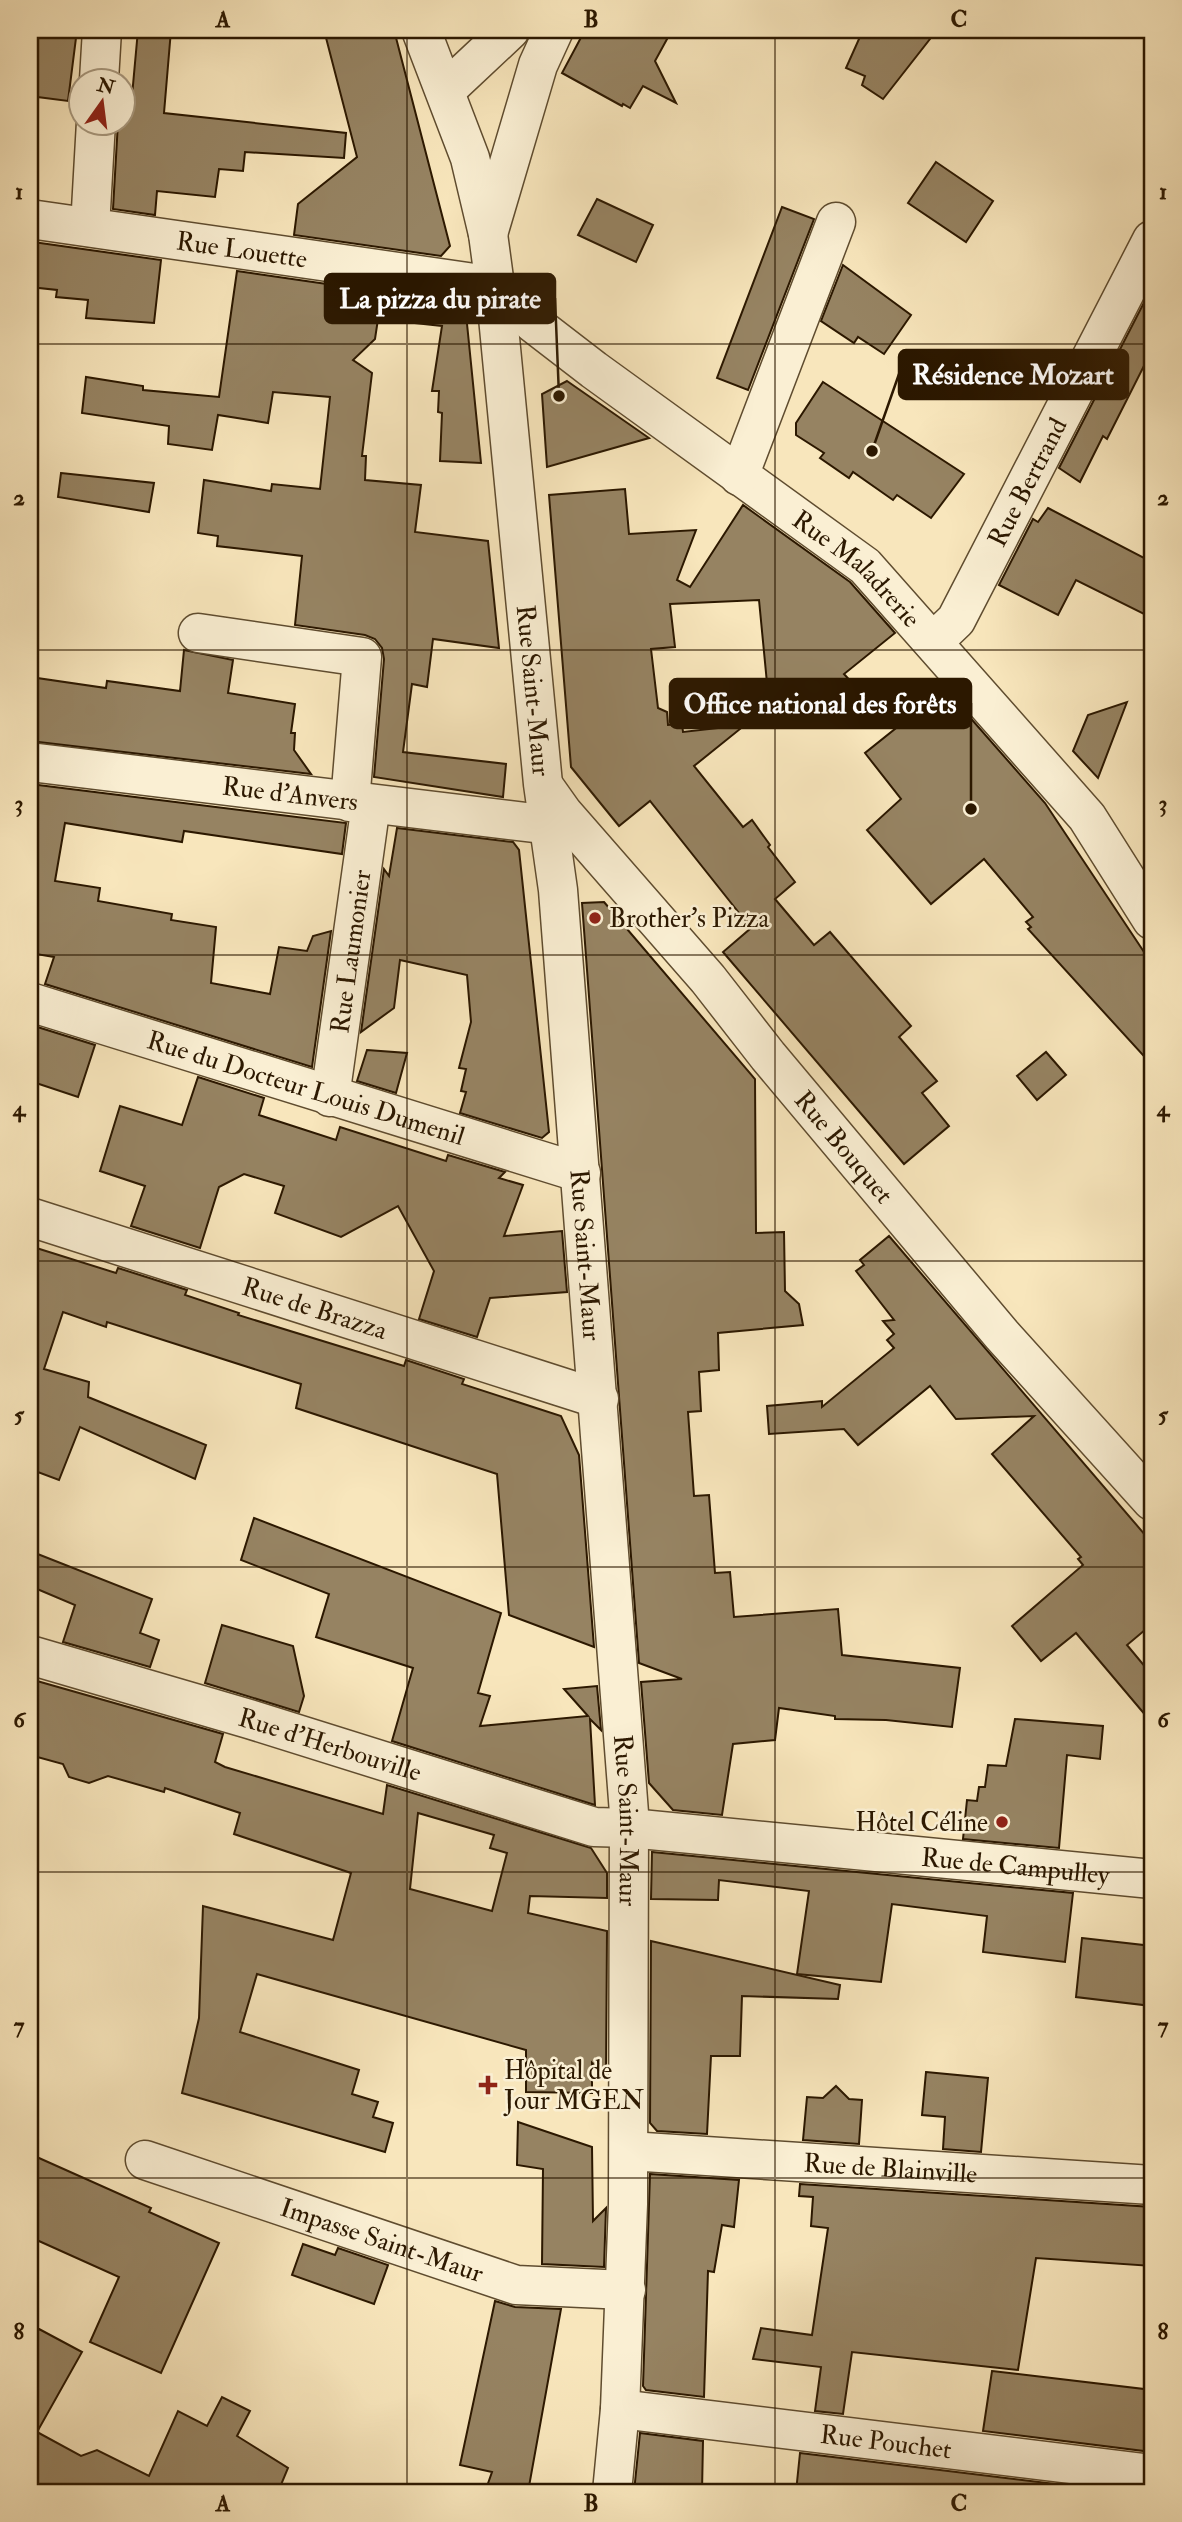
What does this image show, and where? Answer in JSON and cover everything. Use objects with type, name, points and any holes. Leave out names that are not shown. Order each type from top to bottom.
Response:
[{"type":"street","points":[[100,66],[102,30]]},
{"type":"street","name":"Rue Saint-Maur","points":[[421,30],[470,158],[488,234],[495,286],[543,784],[551,825],[599,1399],[630,1828],[626,2290],[620,2409],[612,2492]]},
{"type":"street","points":[[446,90],[510,30]]},
{"type":"street","points":[[488,234],[538,65],[554,30]]},
{"type":"street","points":[[90,227],[95,136]]},
{"type":"street","name":"Rue Louette","points":[[30,219],[495,286]]},
{"type":"street","points":[[739,476],[836,222]]},
{"type":"street","name":"Rue Bertrand","points":[[933,642],[956,620],[1152,240]]},
{"type":"street","name":"Rue Maladrerie","points":[[495,286],[533,323],[865,566],[1087,817],[1152,920]]},
{"type":"street","name":"Rue Laumonier","points":[[198,633],[362,657],[361,803],[330,1097]]},
{"type":"street","name":"Rue d'Anvers","points":[[31,767],[551,825]]},
{"type":"street","name":"Rue Bouquet","points":[[543,784],[563,813],[699,968],[768,1056],[1002,1335],[1152,1501]]},
{"type":"street","name":"Rue du Docteur Louis Dumenil","points":[[30,1002],[581,1173]]},
{"type":"street","name":"Rue de Brazza","points":[[30,1217],[599,1399]]},
{"type":"street","name":"Rue d'Herbouville","points":[[30,1655],[249,1719],[594,1828],[630,1828]]},
{"type":"street","name":"Rue de Campulley","points":[[630,1828],[1152,1879]]},
{"type":"street","name":"Rue de Blainville","points":[[629,2151],[1152,2185]]},
{"type":"street","name":"Impasse Saint-Maur","points":[[145,2160],[516,2285],[626,2290]]},
{"type":"street","name":"Rue Pouchet","points":[[620,2409],[1152,2474]]},
{"type":"building","points":[[30,30],[77,30],[72,66],[66,66],[66,101],[30,96]]},
{"type":"building","points":[[138,30],[171,30],[164,113],[346,133],[344,158],[245,152],[243,171],[219,169],[215,197],[157,191],[155,215],[113,209],[117,136],[136,136],[135,66]]},
{"type":"building","points":[[324,30],[394,30],[450,246],[441,256],[294,235],[298,204],[357,157]]},
{"type":"building","points":[[585,30],[672,30],[655,61],[676,103],[643,86],[630,108],[623,104],[622,106],[562,73]]},
{"type":"building","points":[[863,30],[937,30],[883,99],[862,85],[865,76],[846,68]]},
{"type":"building","points":[[936,162],[993,201],[966,242],[908,203]]},
{"type":"building","points":[[597,199],[653,225],[636,262],[578,235]]},
{"type":"building","points":[[782,207],[814,219],[748,390],[717,378]]},
{"type":"building","points":[[33,242],[161,260],[154,323],[86,318],[88,300],[56,297],[57,290],[30,287]]},
{"type":"building","points":[[843,265],[911,315],[884,354],[858,337],[854,343],[821,321]]},
{"type":"building","points":[[237,271],[465,304],[481,463],[440,461],[442,413],[438,412],[439,391],[432,391],[442,326],[378,319],[375,339],[353,360],[372,373],[362,456],[366,456],[365,480],[421,485],[415,532],[488,541],[499,648],[433,639],[427,687],[412,684],[403,752],[506,764],[503,797],[374,777],[384,659],[382,648],[375,639],[365,635],[295,625],[302,556],[217,546],[218,536],[198,533],[204,480],[271,491],[272,484],[320,489],[330,397],[273,392],[268,423],[218,415],[212,450],[168,444],[169,426],[82,413],[86,377],[143,386],[143,390],[219,397]]},
{"type":"building","points":[[1152,287],[1152,350],[1107,439],[1103,436],[1080,482],[1059,468]]},
{"type":"building","points":[[567,381],[649,438],[547,467],[542,394]]},
{"type":"building","points":[[823,382],[964,474],[931,518],[897,495],[893,500],[853,472],[849,478],[820,458],[824,453],[796,435],[796,423]]},
{"type":"building","points":[[61,473],[154,483],[149,512],[58,497]]},
{"type":"building","points":[[625,489],[629,534],[696,530],[677,580],[690,587],[743,505],[850,582],[895,633],[844,674],[853,684],[802,725],[767,683],[759,600],[670,604],[675,647],[651,649],[658,708],[667,712],[668,725],[682,724],[683,732],[745,725],[694,766],[743,827],[752,820],[770,845],[768,847],[795,882],[775,899],[814,945],[830,932],[911,1026],[899,1037],[937,1081],[922,1093],[949,1126],[904,1164],[723,952],[751,928],[650,801],[619,826],[571,767],[549,495]]},
{"type":"building","points":[[1048,508],[1152,562],[1152,618],[1076,580],[1058,615],[999,585],[1033,519],[1038,522]]},
{"type":"building","points":[[184,650],[233,660],[228,693],[295,704],[291,733],[295,733],[294,750],[311,774],[30,741],[30,677],[106,688],[107,681],[180,691]]},
{"type":"building","points":[[945,689],[1045,803],[1152,964],[1152,1065],[1028,929],[1031,927],[1026,922],[1033,917],[984,859],[931,904],[867,830],[901,799],[865,753]]},
{"type":"building","points":[[1127,702],[1098,778],[1073,751],[1088,715]]},
{"type":"building","points":[[30,784],[346,823],[342,854],[184,831],[182,842],[65,823],[55,881],[100,888],[98,901],[172,914],[171,920],[216,927],[211,983],[270,994],[279,947],[307,951],[313,936],[331,931],[312,1067],[45,984],[54,957],[30,953]]},
{"type":"building","points":[[397,828],[513,842],[519,850],[549,1132],[542,1138],[460,1113],[466,1092],[461,1091],[466,1069],[459,1068],[471,1022],[467,975],[400,960],[394,1008],[361,1032],[384,869],[389,876]]},
{"type":"building","points":[[604,902],[755,1079],[756,1233],[784,1232],[785,1291],[799,1304],[803,1325],[718,1333],[719,1370],[699,1372],[701,1411],[688,1412],[694,1496],[709,1495],[715,1573],[730,1572],[734,1617],[838,1609],[842,1655],[960,1668],[952,1727],[886,1720],[835,1719],[835,1716],[779,1708],[775,1740],[733,1744],[722,1815],[673,1810],[649,1783],[641,1682],[682,1679],[639,1663],[582,903]]},
{"type":"building","points":[[31,1025],[95,1045],[78,1097],[30,1081]]},
{"type":"building","points":[[367,1050],[407,1053],[396,1093],[357,1081]]},
{"type":"building","points":[[1046,1052],[1066,1075],[1037,1100],[1017,1076]]},
{"type":"building","points":[[198,1077],[264,1098],[259,1115],[336,1140],[340,1127],[446,1161],[448,1155],[505,1172],[499,1178],[523,1185],[504,1236],[562,1231],[567,1292],[490,1298],[477,1337],[419,1319],[434,1271],[398,1206],[341,1237],[275,1213],[284,1186],[244,1174],[219,1187],[200,1248],[131,1226],[145,1186],[100,1171],[120,1106],[182,1125]]},
{"type":"building","points":[[889,1236],[1152,1543],[1152,1624],[1127,1645],[1152,1675],[1152,1723],[1076,1633],[1041,1661],[1012,1626],[1083,1565],[1078,1559],[1081,1557],[992,1454],[1034,1416],[956,1419],[930,1386],[858,1445],[844,1429],[769,1434],[767,1406],[822,1401],[822,1407],[894,1348],[887,1340],[894,1334],[883,1321],[894,1320],[856,1271],[864,1265],[860,1260]]},
{"type":"building","points":[[30,1246],[116,1273],[118,1268],[187,1290],[185,1295],[239,1313],[238,1315],[404,1366],[406,1360],[464,1379],[462,1384],[561,1416],[579,1455],[594,1647],[509,1615],[497,1474],[296,1408],[301,1384],[107,1322],[106,1327],[63,1312],[44,1369],[89,1382],[88,1397],[206,1445],[195,1479],[80,1427],[59,1480],[35,1471],[30,1456]]},
{"type":"building","points":[[254,1518],[501,1613],[478,1693],[490,1696],[480,1726],[588,1716],[564,1689],[597,1686],[601,1730],[590,1719],[595,1805],[392,1741],[413,1668],[316,1637],[329,1594],[241,1560]]},
{"type":"building","points":[[30,1551],[152,1599],[140,1633],[159,1640],[150,1667],[63,1642],[75,1605],[30,1586]]},
{"type":"building","points":[[222,1625],[293,1646],[304,1696],[299,1712],[205,1683]]},
{"type":"building","points":[[30,1679],[223,1734],[215,1762],[225,1767],[383,1814],[387,1785],[591,1848],[607,1873],[607,1898],[530,1896],[528,1913],[607,1931],[606,2078],[592,2063],[592,2093],[526,2092],[526,2050],[257,1974],[240,2032],[359,2070],[352,2094],[378,2102],[373,2117],[393,2123],[385,2152],[182,2093],[199,2018],[203,1906],[333,1940],[351,1873],[234,1834],[240,1813],[165,1788],[164,1792],[108,1776],[89,1783],[69,1777],[63,1764],[30,1755]],"holes":[[[418,1813],[494,1835],[490,1848],[507,1853],[492,1911],[410,1889]]]},
{"type":"building","points":[[1015,1719],[1103,1726],[1100,1759],[1067,1755],[1059,1848],[963,1839],[967,1800],[977,1801],[979,1787],[985,1787],[988,1765],[1006,1766]]},
{"type":"building","points":[[652,1852],[1073,1893],[1065,1962],[983,1952],[987,1916],[892,1904],[881,1982],[797,1974],[809,1891],[719,1880],[718,1900],[651,1899]]},
{"type":"building","points":[[1082,1938],[1152,1946],[1152,2006],[1076,1997]]},
{"type":"building","points":[[651,1941],[840,1985],[838,1999],[742,1996],[740,2056],[711,2056],[707,2134],[657,2131],[650,2123]]},
{"type":"building","points":[[926,2072],[988,2078],[981,2152],[943,2149],[945,2117],[922,2115]]},
{"type":"building","points":[[836,2086],[849,2099],[862,2100],[859,2144],[803,2140],[807,2097],[823,2098]]},
{"type":"building","points":[[518,2122],[592,2147],[593,2221],[606,2208],[604,2267],[542,2264],[543,2169],[517,2165]]},
{"type":"building","points":[[30,2154],[151,2208],[149,2212],[219,2243],[161,2373],[90,2342],[119,2277],[30,2237]]},
{"type":"building","points":[[650,2174],[739,2180],[734,2227],[722,2225],[714,2272],[708,2271],[704,2397],[646,2390],[643,2386]]},
{"type":"building","points":[[800,2184],[1152,2207],[1152,2266],[1036,2258],[1018,2370],[852,2352],[843,2414],[815,2411],[821,2367],[753,2359],[761,2328],[812,2335],[828,2228],[811,2226],[813,2197],[799,2196]]},
{"type":"building","points":[[303,2244],[335,2255],[338,2248],[388,2265],[374,2304],[292,2275]]},
{"type":"building","points":[[495,2301],[515,2307],[561,2309],[528,2492],[485,2492],[492,2472],[460,2465]]},
{"type":"building","points":[[39,2329],[82,2352],[37,2432],[81,2456],[97,2450],[149,2476],[178,2411],[207,2426],[222,2397],[250,2411],[237,2436],[288,2468],[278,2492],[30,2492],[30,2345]]},
{"type":"building","points":[[992,2371],[1152,2390],[1152,2452],[983,2431]]},
{"type":"building","points":[[640,2433],[703,2441],[702,2492],[634,2492]]},
{"type":"building","points":[[800,2453],[1121,2492],[796,2492]]},
{"type":"place","name":"La pizza du pirate","points":[[559,396]]},
{"type":"place","name":"Résidence Mozart","points":[[872,451]]},
{"type":"place","name":"Office national des forêts","points":[[971,809]]},
{"type":"place","name":"Brother's Pizza","points":[[595,918]]},
{"type":"place","name":"Hôtel Céline","points":[[1002,1822]]},
{"type":"place","name":"Hôpital de Jour MGEN","points":[[488,2085]]}]
